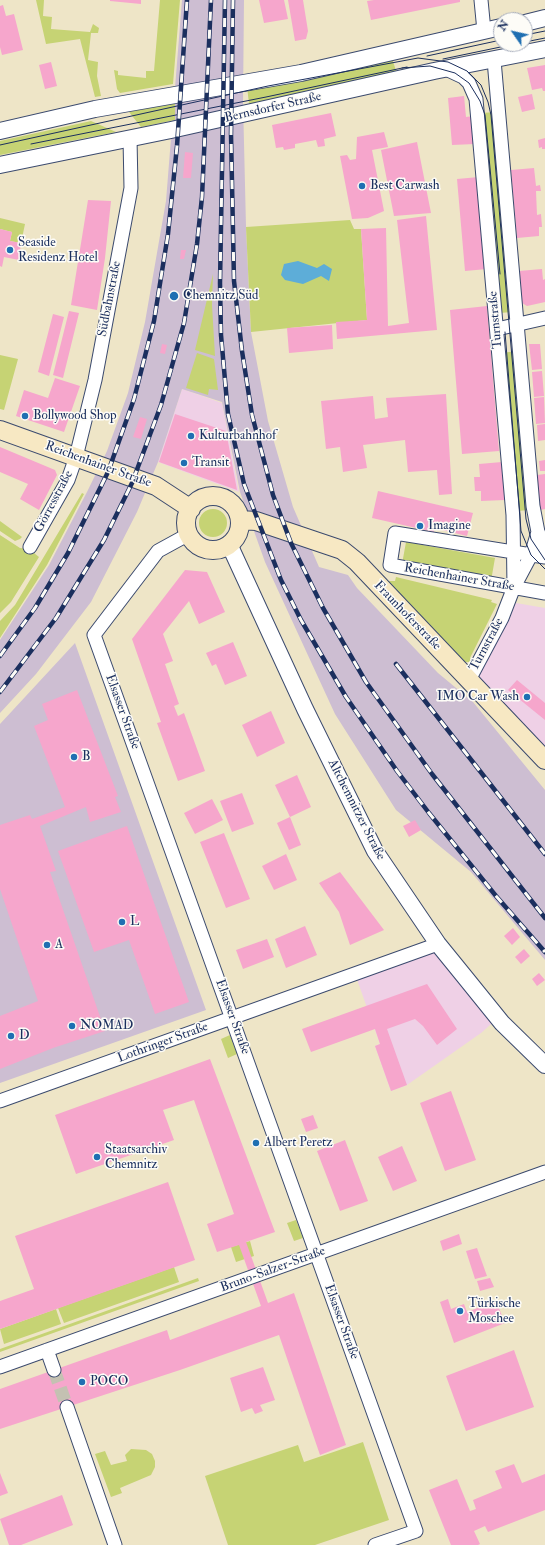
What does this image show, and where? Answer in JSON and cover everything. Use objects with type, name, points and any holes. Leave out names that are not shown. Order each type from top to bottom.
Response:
[{"type":"main road","name":"Reichenhainer Straße","points":[[0,430],[156,486],[191,509]]},
{"type":"main road","points":[[208,496],[221,497],[232,503],[236,508],[240,520],[238,534],[229,544],[215,549],[205,548],[195,542],[189,534],[187,522],[191,509],[202,499],[208,496]]},
{"type":"main road","name":"Fraunhoferstraße","points":[[240,520],[256,521],[342,550],[357,562],[545,760]]},
{"type":"street","points":[[481,0],[484,31]]},
{"type":"street","points":[[533,20],[545,18]]},
{"type":"street","points":[[0,131],[95,109],[301,73],[493,29]]},
{"type":"street","name":"Bernsdorfer Straße","points":[[0,165],[545,49]]},
{"type":"street","name":"Turnstraße","points":[[494,60],[533,506],[538,532],[545,546]]},
{"type":"street","name":"Turnstraße","points":[[446,69],[463,77],[469,83],[476,99],[497,328],[514,552],[514,587]]},
{"type":"street","name":"Südbahnstraße","points":[[76,457],[95,380],[131,188],[130,138]]},
{"type":"street","points":[[497,328],[545,318]]},
{"type":"street","name":"Görresstraße","points":[[30,547],[68,480],[76,457]]},
{"type":"street","name":"Turnstraße","points":[[469,680],[502,618],[514,587],[531,555],[538,532]]},
{"type":"street","name":"Reichenhainer Straße","points":[[545,558],[395,533],[390,565],[545,593]]},
{"type":"street","name":"Elsasser Straße","points":[[189,534],[158,551],[94,635],[416,1531],[375,1545]]},
{"type":"street","name":"Altchemnitzer Straße","points":[[229,544],[287,671],[363,830],[387,870],[438,944],[502,1023],[545,1065]]},
{"type":"street","name":"Lothringer Straße","points":[[0,1101],[438,944]]},
{"type":"street","name":"Bruno-Salzer-Straße","points":[[0,1367],[545,1172]]},
{"type":"street","points":[[47,1350],[54,1370]]},
{"type":"street","points":[[66,1407],[115,1545]]},
{"type":"shaded area","points":[[182,0],[244,0],[243,101],[246,227],[251,332],[268,421],[293,507],[319,567],[348,575],[357,588],[438,673],[473,702],[545,790],[545,960],[471,872],[396,810],[335,714],[265,562],[240,492],[222,402],[182,389],[158,462],[137,512],[91,602],[36,674],[0,713],[0,640],[49,565],[87,492],[107,451],[128,393],[145,322],[166,201]]},
{"type":"shaded area","points":[[182,389],[222,403],[239,492],[158,462]]},
{"type":"shaded area","points":[[516,603],[545,608],[545,760],[469,680],[502,618]]},
{"type":"shaded area","points":[[75,643],[206,1010],[0,1083],[0,724]]},
{"type":"shaded area","points":[[438,944],[498,1018],[481,1033],[407,1085],[391,1091],[375,1046],[380,1044],[355,974]]},
{"type":"green space","points":[[36,0],[44,0],[43,16],[52,17],[51,29],[90,32],[93,24],[99,28],[98,33],[91,33],[88,60],[98,62],[97,76],[101,96],[95,97],[80,39],[46,44]]},
{"type":"green space","points":[[160,0],[180,0],[173,84],[120,93],[117,89],[114,70],[118,71],[118,75],[146,78],[146,71],[154,71]]},
{"type":"green space","points":[[392,58],[397,74],[249,104],[247,86]]},
{"type":"green space","points":[[175,102],[175,120],[141,127],[129,112]]},
{"type":"green space","points":[[496,112],[513,312],[499,313],[481,113]]},
{"type":"green space","points":[[91,121],[116,132],[0,155],[0,141]]},
{"type":"green space","points":[[0,218],[25,224],[21,243],[10,241],[12,232],[0,229]]},
{"type":"green space","points":[[350,220],[354,229],[361,229],[367,320],[251,332],[246,227]]},
{"type":"green space","points":[[213,274],[212,305],[215,356],[195,350]]},
{"type":"green space","points":[[516,351],[530,510],[516,511],[502,353]]},
{"type":"green space","points":[[197,353],[214,359],[218,390],[209,389],[208,395],[186,388]]},
{"type":"green space","points":[[0,355],[18,359],[4,410],[0,409]]},
{"type":"green space","points":[[82,493],[84,494],[47,565],[0,638],[0,621],[15,605]]},
{"type":"green space","points":[[213,509],[219,510],[223,513],[226,517],[226,529],[223,533],[219,536],[213,537],[207,536],[203,533],[200,529],[199,523],[200,517],[203,513],[207,510]]},
{"type":"green space","points":[[0,521],[22,537],[15,541],[0,531]]},
{"type":"green space","points":[[0,535],[20,548],[29,549],[39,557],[11,602],[0,613]]},
{"type":"green space","points":[[406,542],[495,558],[491,581],[402,564]]},
{"type":"green space","points":[[396,577],[492,600],[491,602],[497,604],[470,658],[473,660],[471,662],[465,662],[388,581],[395,581]]},
{"type":"green space","points":[[230,1035],[237,1054],[228,1058],[221,1039]]},
{"type":"green space","points":[[296,1220],[303,1238],[294,1241],[287,1223]]},
{"type":"green space","points":[[250,1241],[254,1256],[236,1262],[231,1247]]},
{"type":"green space","points":[[174,1267],[179,1282],[64,1323],[58,1308]]},
{"type":"green space","points":[[198,1278],[199,1281],[0,1352],[0,1349]]},
{"type":"green space","points":[[56,1309],[61,1324],[4,1344],[0,1329]]},
{"type":"green space","points":[[363,1442],[389,1520],[315,1545],[228,1545],[205,1476],[298,1445],[304,1462]]},
{"type":"green space","points":[[131,1449],[146,1450],[152,1454],[155,1461],[155,1467],[151,1475],[120,1488],[122,1493],[111,1497],[95,1454],[105,1451],[111,1465],[127,1461],[125,1455]]},
{"type":"water","points":[[298,261],[317,268],[324,264],[332,269],[329,281],[321,276],[303,284],[285,280],[281,275],[284,264]]},
{"type":"building","points":[[141,0],[141,4],[110,1]]},
{"type":"building","points":[[259,0],[284,0],[288,19],[264,23]]},
{"type":"building","points":[[288,0],[303,0],[308,31],[306,39],[295,41]]},
{"type":"building","points":[[460,0],[460,2],[371,20],[367,1]]},
{"type":"building","points":[[3,5],[6,16],[14,14],[23,50],[2,55],[0,47],[0,6]]},
{"type":"building","points":[[51,62],[57,86],[45,89],[39,65]]},
{"type":"building","points":[[545,65],[545,91],[543,91],[542,88],[532,90],[527,68]]},
{"type":"building","points":[[532,94],[535,109],[522,112],[518,97]]},
{"type":"building","points":[[464,96],[466,117],[473,116],[475,144],[452,145],[448,98]]},
{"type":"building","points":[[331,113],[336,136],[324,139],[325,146],[318,147],[316,140],[295,144],[295,148],[284,150],[283,147],[276,148],[272,125]]},
{"type":"building","name":"Best Carwash","points":[[384,132],[388,147],[372,150],[384,211],[368,218],[352,219],[340,156],[347,155],[350,160],[356,159],[357,137]]},
{"type":"building","points":[[545,138],[545,149],[542,149],[542,147],[539,148],[538,140]]},
{"type":"building","points":[[417,142],[431,213],[394,216],[381,150]]},
{"type":"building","points":[[185,152],[193,153],[191,178],[183,178]]},
{"type":"building","points":[[534,168],[536,186],[540,185],[541,191],[536,191],[537,215],[541,214],[542,227],[539,227],[539,236],[517,238],[511,170]]},
{"type":"building","points":[[479,177],[487,269],[465,271],[457,179]]},
{"type":"building","points":[[88,200],[111,201],[105,258],[97,310],[71,305]]},
{"type":"building","points":[[426,216],[437,330],[337,339],[336,322],[367,320],[361,229],[386,228],[388,326],[409,323],[397,220]]},
{"type":"building","name":"Seaside Residenz Hotel","points":[[0,229],[12,232],[10,241],[21,243],[19,260],[4,257],[2,267],[0,266]]},
{"type":"building","points":[[181,250],[186,250],[184,259],[180,259]]},
{"type":"building","points":[[542,269],[543,280],[545,279],[545,302],[527,306],[522,303],[519,271]]},
{"type":"building","points":[[487,306],[499,451],[462,454],[450,310]]},
{"type":"building","points":[[69,311],[79,313],[63,378],[53,375]]},
{"type":"building","points":[[53,314],[64,317],[49,376],[38,372]]},
{"type":"building","points":[[332,325],[333,349],[289,353],[287,328]]},
{"type":"building","points":[[162,344],[167,345],[165,354],[160,353]]},
{"type":"building","points":[[529,344],[540,344],[542,369],[532,370]]},
{"type":"building","points":[[542,371],[544,396],[534,397],[532,372]]},
{"type":"building","points":[[55,378],[80,386],[64,432],[16,416],[24,390],[48,398]]},
{"type":"building","points":[[446,394],[452,494],[439,495],[437,470],[408,472],[405,440],[363,445],[367,468],[343,472],[340,447],[326,449],[321,401],[373,396],[375,419],[388,417],[386,398]]},
{"type":"building","points":[[544,397],[545,423],[536,424],[534,398]]},
{"type":"building","points":[[175,414],[226,431],[237,490],[159,462]]},
{"type":"building","points":[[140,417],[147,419],[141,439],[133,437]]},
{"type":"building","points":[[545,424],[545,440],[538,441],[537,425]]},
{"type":"building","points":[[0,447],[55,470],[57,475],[39,510],[20,499],[28,484],[0,472]]},
{"type":"building","points":[[545,460],[545,471],[540,471],[539,461]]},
{"type":"building","points":[[502,462],[505,500],[481,501],[481,491],[475,491],[474,477],[480,477],[479,464]]},
{"type":"building","points":[[545,474],[545,509],[540,510],[537,475]]},
{"type":"building","points":[[378,491],[473,513],[467,536],[434,528],[434,532],[372,518]]},
{"type":"building","points":[[185,570],[207,572],[225,612],[199,624],[189,601],[163,634],[173,661],[165,664],[179,704],[174,706],[178,716],[184,713],[205,771],[178,781],[157,723],[161,722],[132,639]]},
{"type":"building","points":[[233,642],[247,676],[225,685],[216,664],[212,666],[206,653]]},
{"type":"building","name":"IMO Car Wash","points":[[517,680],[545,703],[545,720],[508,690]]},
{"type":"building","points":[[77,690],[118,796],[115,797],[121,812],[90,822],[86,807],[40,826],[56,871],[50,872],[105,1031],[53,1048],[0,1069],[0,1016],[38,1001],[0,889],[0,825],[30,815],[32,819],[65,807],[34,726],[48,720],[42,704]]},
{"type":"building","points":[[271,711],[285,743],[257,757],[242,725]]},
{"type":"building","points":[[297,775],[311,807],[290,817],[275,785]]},
{"type":"building","points":[[242,793],[254,824],[232,832],[220,801]]},
{"type":"building","points":[[212,799],[223,820],[195,834],[184,813]]},
{"type":"building","points":[[290,817],[301,845],[289,850],[277,823]]},
{"type":"building","points":[[415,820],[421,830],[409,837],[403,826]]},
{"type":"building","name":"L","points":[[127,826],[189,1002],[155,1014],[129,940],[94,952],[58,851]]},
{"type":"building","points":[[224,833],[250,899],[226,908],[200,842]]},
{"type":"building","points":[[286,854],[297,880],[274,890],[262,866]]},
{"type":"building","points":[[340,872],[384,930],[350,945],[339,912],[319,883]]},
{"type":"building","points":[[305,926],[317,955],[286,968],[275,939]]},
{"type":"building","points":[[513,928],[520,937],[512,945],[504,936]]},
{"type":"building","points":[[267,939],[274,957],[243,969],[236,950]]},
{"type":"building","points":[[524,949],[530,956],[521,964],[515,957]]},
{"type":"building","points":[[539,973],[545,980],[537,986],[532,979]]},
{"type":"building","points":[[427,984],[457,1029],[437,1045],[423,1026],[415,1019],[387,1029],[407,1085],[391,1091],[375,1046],[380,1044],[375,1029],[311,1052],[302,1029]]},
{"type":"building","points":[[210,1059],[275,1232],[246,1242],[268,1303],[294,1293],[346,1445],[320,1455],[279,1335],[180,1370],[0,1429],[0,1389],[167,1330],[170,1340],[261,1306],[239,1245],[217,1252],[207,1224],[234,1214],[194,1100],[163,1110],[174,1140],[76,1174],[55,1115]]},
{"type":"building","points":[[451,1091],[476,1160],[445,1171],[420,1103]]},
{"type":"building","points":[[313,1115],[318,1128],[306,1132],[301,1119]]},
{"type":"building","points":[[345,1140],[368,1201],[340,1211],[317,1151]]},
{"type":"building","points":[[402,1146],[417,1181],[393,1191],[378,1157]]},
{"type":"building","points":[[168,1182],[195,1260],[0,1329],[0,1301],[34,1289],[15,1236]]},
{"type":"building","points":[[459,1234],[462,1244],[443,1251],[440,1241]]},
{"type":"building","points":[[477,1248],[487,1276],[475,1279],[466,1251]]},
{"type":"building","points":[[490,1278],[494,1287],[480,1291],[477,1281]]},
{"type":"building","points":[[448,1299],[451,1309],[464,1304],[467,1312],[496,1301],[505,1323],[454,1343],[440,1302]]},
{"type":"building","points":[[514,1350],[534,1407],[466,1431],[446,1376]]},
{"type":"building","points":[[263,1367],[275,1400],[260,1405],[263,1411],[255,1414],[252,1408],[241,1412],[230,1378]]},
{"type":"building","points":[[514,1464],[522,1483],[545,1474],[545,1510],[488,1532],[485,1526],[474,1531],[480,1544],[478,1545],[451,1545],[429,1490],[457,1479],[470,1511],[476,1509],[473,1500],[502,1488],[495,1471]]},
{"type":"building","points":[[0,1473],[8,1493],[0,1496]]},
{"type":"building","points":[[62,1495],[73,1525],[21,1545],[9,1545],[0,1519]]},
{"type":"tunnel","points":[[54,1370],[67,1407]]},
{"type":"tram line","points":[[533,33],[545,31]]},
{"type":"tram line","points":[[533,40],[545,38]]},
{"type":"tram line","points":[[427,56],[493,42]]},
{"type":"tram line","points":[[443,59],[493,49]]},
{"type":"tram line","points":[[0,145],[268,86],[418,58],[448,62],[467,71],[481,85],[488,102],[491,115],[526,519],[531,539],[545,560]]},
{"type":"tram line","points":[[402,68],[430,66],[455,73],[469,83],[480,101],[485,115],[500,274]]},
{"type":"tram line","points":[[31,144],[407,67]]},
{"type":"tram line","points":[[505,332],[521,531],[531,555],[545,569]]},
{"type":"railway","points":[[0,656],[35,608],[68,553],[108,472],[134,399],[154,321],[168,234],[177,146],[187,0]]},
{"type":"railway","points":[[0,692],[56,618],[104,540],[132,483],[161,405],[184,323],[197,244],[202,197],[211,0]]},
{"type":"railway","points":[[225,0],[220,283],[221,335],[228,414],[244,484],[281,580],[301,620],[346,697],[397,771],[429,813],[496,896],[545,952]]},
{"type":"railway","points":[[233,0],[231,134],[234,281],[242,351],[252,415],[273,495],[291,543],[323,608],[366,682],[432,774],[545,918]]},
{"type":"railway","points":[[396,664],[545,854]]},
{"type":"place","name":"Best Carwash","points":[[362,186]]},
{"type":"place","name":"Seaside Residenz Hotel","points":[[10,250]]},
{"type":"place","name":"Chemnitz Süd","points":[[174,296]]},
{"type":"place","name":"Bollywood Shop","points":[[25,416]]},
{"type":"place","name":"Kulturbahnhof","points":[[191,436]]},
{"type":"place","name":"Transit","points":[[184,463]]},
{"type":"place","name":"Imagine","points":[[420,526]]},
{"type":"place","name":"IMO Car Wash","points":[[527,697]]},
{"type":"place","name":"B","points":[[74,757]]},
{"type":"place","name":"L","points":[[122,922]]},
{"type":"place","name":"A","points":[[47,945]]},
{"type":"place","name":"NOMAD","points":[[72,1026]]},
{"type":"place","name":"D","points":[[11,1036]]},
{"type":"place","name":"Albert Peretz","points":[[256,1143]]},
{"type":"place","name":"Staatsarchiv Chemnitz","points":[[97,1157]]},
{"type":"place","name":"Türkische Moschee","points":[[460,1311]]},
{"type":"place","name":"POCO","points":[[82,1382]]}]
